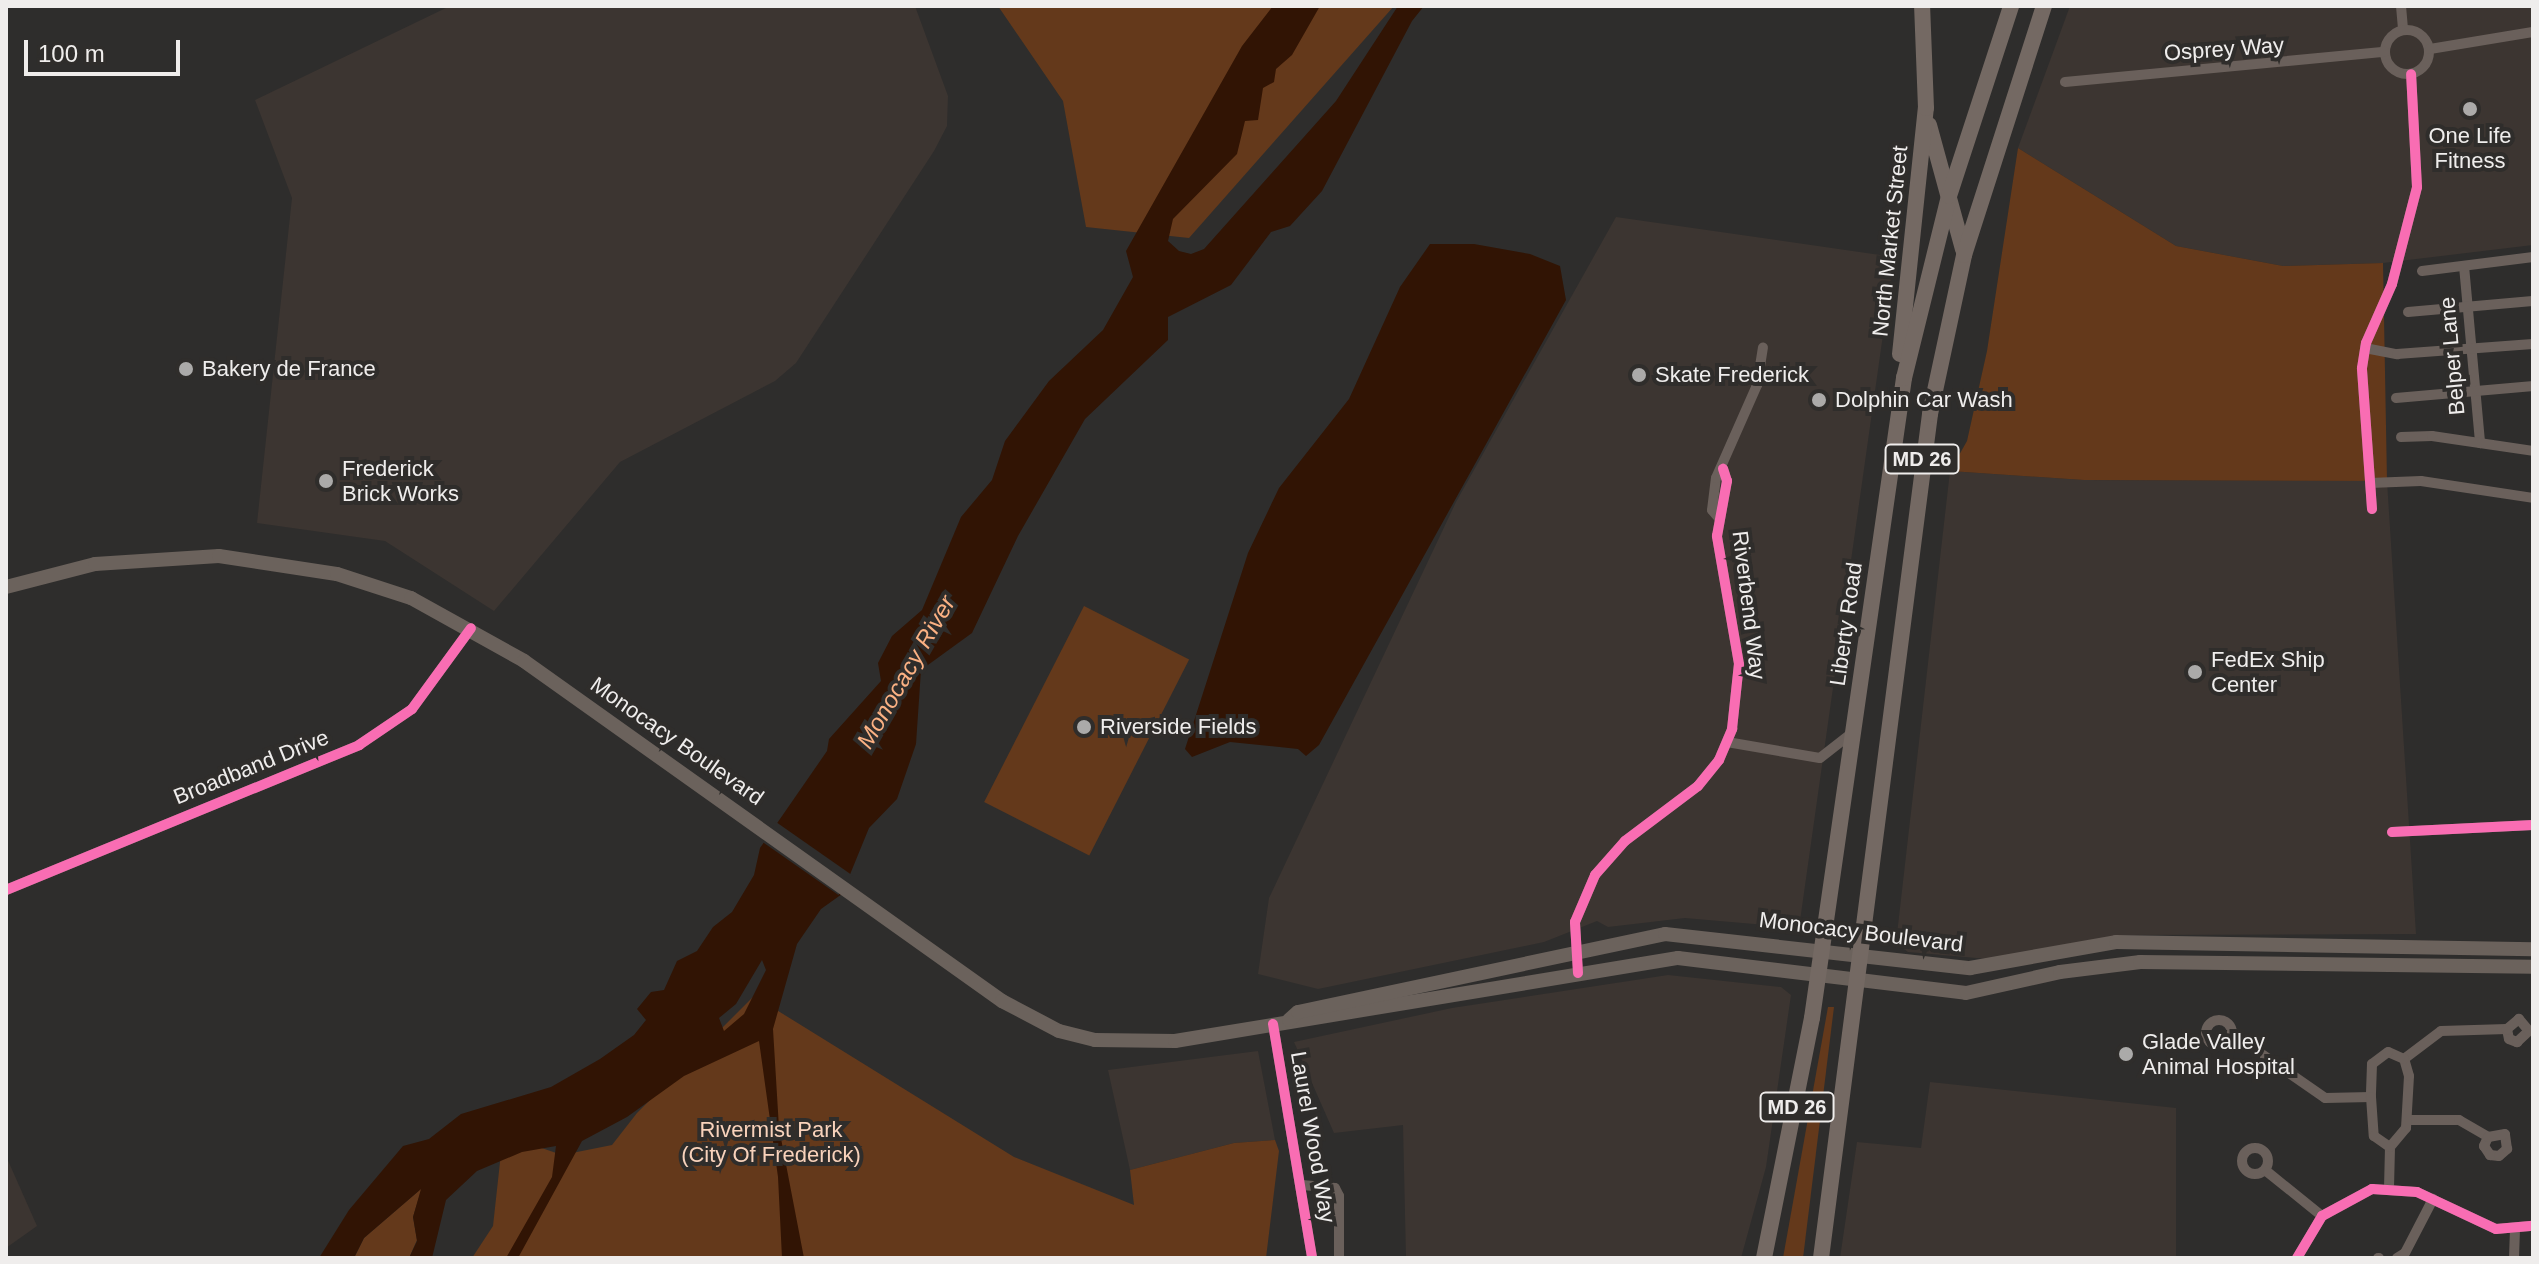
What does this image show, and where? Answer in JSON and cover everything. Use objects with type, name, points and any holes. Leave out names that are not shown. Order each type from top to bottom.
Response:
[{"type":"main road","name":"North Market Street","points":[[1904,378],[1899,362],[1926,108],[1922,6]]},
{"type":"main road","name":"Liberty Road","points":[[1764,1258],[1790,1149],[1818,975],[1904,378],[1949,196],[2011,6]]},
{"type":"main road","name":"MD 26","points":[[1821,1258],[1920,476],[1964,255],[2044,6]]},
{"type":"main road","name":"North Market Street","points":[[1926,108],[1964,255]]},
{"type":"main road","name":"Monocacy Boulevard","points":[[6,587],[143,558],[257,559],[386,588],[471,628],[703,786],[1024,1015],[1095,1040],[1150,1043],[1289,1020],[1317,1019],[1678,958],[1966,993],[2131,963],[2533,967]]},
{"type":"main road","name":"Monocacy Boulevard","points":[[1289,1020],[1298,1012],[1633,937],[1682,933],[1970,968],[2116,942],[2533,949]]},
{"type":"street","points":[[2401,6],[2403,29]]},
{"type":"street","points":[[2403,29],[2418,31],[2430,49],[2423,68],[2411,74],[2396,71],[2385,52],[2390,37],[2403,29]]},
{"type":"street","points":[[2430,49],[2533,32]]},
{"type":"street","name":"Osprey Way","points":[[2065,82],[2275,67],[2385,52]]},
{"type":"street","points":[[2372,509],[2365,348],[2392,284],[2417,187],[2411,74]]},
{"type":"street","points":[[2422,271],[2533,257]]},
{"type":"street","name":"Belper Lane","points":[[2464,266],[2480,443]]},
{"type":"street","points":[[2408,312],[2533,301]]},
{"type":"street","points":[[2365,348],[2397,354],[2533,344]]},
{"type":"street","name":"Riverbend Way","points":[[1578,973],[1577,915],[1601,866],[1625,841],[1698,786],[1727,742],[1740,692],[1718,517],[1727,481],[1723,469],[1757,385],[1763,347]]},
{"type":"street","points":[[2396,398],[2533,386]]},
{"type":"street","points":[[2401,437],[2533,451]]},
{"type":"street","points":[[2370,483],[2421,481],[2533,498]]},
{"type":"street","name":"Broadband Drive","points":[[6,890],[359,745],[412,709],[438,679],[471,628]]},
{"type":"street","points":[[1727,742],[1820,758],[1853,732]]},
{"type":"street","points":[[2392,832],[2533,825]]},
{"type":"street","name":"Laurel Wood Way","points":[[1273,1024],[1312,1258]]},
{"type":"street","points":[[2404,1059],[2441,1031],[2507,1029]]},
{"type":"street","points":[[2233,1034],[2325,1098],[2371,1097]]},
{"type":"street","points":[[2389,1188],[2390,1147],[2402,1135],[2407,1120],[2409,1076],[2404,1059],[2388,1052],[2374,1059],[2371,1097],[2374,1136],[2390,1147]]},
{"type":"street","points":[[2407,1120],[2459,1120],[2488,1137]]},
{"type":"street","points":[[2265,1170],[2322,1216]]},
{"type":"street","points":[[1302,1185],[1335,1188],[1339,1196],[1339,1258]]},
{"type":"street","points":[[2297,1258],[2322,1216],[2356,1194],[2389,1188],[2433,1199],[2479,1223],[2515,1230],[2533,1226]]},
{"type":"street","points":[[2397,1258],[2405,1253],[2433,1199]]},
{"type":"street","points":[[2514,1258],[2515,1230]]},
{"type":"shaded area","points":[[450,6],[915,6],[948,96],[947,126],[934,151],[796,363],[775,381],[620,462],[494,611],[385,541],[257,523],[292,198],[255,100]]},
{"type":"shaded area","points":[[2070,6],[2533,6],[2533,245],[2383,263],[2283,266],[2176,246],[2018,148]]},
{"type":"shaded area","points":[[1616,217],[1894,257],[1799,928],[1685,918],[1608,927],[1597,921],[1544,942],[1318,989],[1258,974],[1269,898],[1456,502]]},
{"type":"shaded area","points":[[1950,471],[2084,480],[2387,481],[2416,934],[2123,935],[1988,959],[1908,952],[1896,943]]},
{"type":"shaded area","points":[[1668,975],[1781,987],[1791,995],[1766,1167],[1741,1258],[1406,1258],[1403,1125],[1334,1133],[1294,1042],[1452,1008]]},
{"type":"shaded area","points":[[1258,1051],[1275,1140],[1234,1143],[1130,1170],[1108,1070]]},
{"type":"shaded area","points":[[1930,1082],[2176,1108],[2176,1258],[1840,1258],[1857,1142],[1921,1148]]},
{"type":"shaded area","points":[[6,1156],[37,1226],[6,1248]]},
{"type":"green space","points":[[998,6],[1394,6],[1189,238],[1086,227],[1063,101]]},
{"type":"green space","points":[[2018,148],[2176,246],[2283,266],[2383,263],[2387,481],[2084,480],[1950,471],[1967,441],[1987,351]]},
{"type":"green space","name":"Riverside Fields","points":[[1084,606],[1189,660],[1089,856],[984,802]]},
{"type":"green space","name":"Rivermist Park (City Of Frederick)","points":[[754,996],[1014,1157],[1134,1205],[1130,1170],[1234,1143],[1275,1140],[1279,1151],[1266,1258],[472,1258],[493,1226],[501,1153],[533,1145],[562,1155],[612,1145],[637,1113]]},
{"type":"green space","points":[[1828,1007],[1834,1007],[1803,1258],[1783,1258]]},
{"type":"green space","points":[[422,1188],[413,1217],[417,1240],[409,1258],[354,1258],[364,1238]]},
{"type":"water","name":"Monocacy River","points":[[1273,6],[1320,6],[1292,55],[1276,69],[1274,82],[1263,88],[1258,120],[1245,121],[1237,154],[1173,219],[1168,241],[1179,251],[1191,254],[1204,249],[1336,101],[1398,6],[1424,6],[1412,21],[1322,191],[1290,226],[1271,232],[1231,285],[1168,317],[1168,340],[1085,419],[1018,536],[972,633],[921,670],[916,744],[897,799],[869,828],[842,894],[821,909],[797,944],[773,1029],[779,1128],[804,1258],[782,1258],[778,1177],[759,1041],[684,1076],[627,1117],[582,1141],[518,1258],[506,1258],[552,1177],[556,1146],[522,1152],[477,1171],[446,1200],[432,1258],[409,1258],[417,1241],[413,1217],[421,1189],[364,1238],[354,1258],[319,1258],[349,1210],[403,1146],[429,1139],[461,1114],[551,1087],[634,1035],[646,1020],[637,1009],[651,992],[664,990],[677,961],[697,951],[713,927],[732,912],[754,875],[760,848],[827,751],[829,739],[881,681],[878,663],[892,636],[922,610],[961,517],[992,480],[1005,441],[1049,381],[1103,330],[1133,277],[1126,251],[1242,46]],"holes":[[[762,960],[766,970],[744,1014],[724,1031],[719,1018],[736,1004]]]},
{"type":"water","points":[[1430,244],[1474,244],[1530,254],[1560,266],[1566,300],[1319,745],[1306,756],[1298,749],[1230,742],[1192,757],[1185,749],[1248,553],[1279,488],[1349,399],[1400,287]]},
{"type":"pier","points":[[776,822],[852,875],[838,895],[762,842]]},
{"type":"cycle path","points":[[2372,509],[2362,368],[2366,343],[2392,284],[2417,187],[2411,74]]},
{"type":"cycle path","points":[[1578,973],[1575,922],[1595,875],[1625,841],[1698,786],[1719,760],[1732,729],[1739,664],[1717,536],[1727,481],[1723,469]]},
{"type":"cycle path","points":[[6,890],[359,745],[412,709],[471,628]]},
{"type":"cycle path","points":[[2392,832],[2533,825]]},
{"type":"cycle path","points":[[1273,1024],[1312,1258]]},
{"type":"cycle path","points":[[2297,1258],[2322,1216],[2372,1189],[2417,1192],[2496,1229],[2533,1226]]},
{"type":"place","name":"One Life Fitness","points":[[2470,109]]},
{"type":"place","name":"Bakery de France","points":[[186,369]]},
{"type":"place","name":"Skate Frederick","points":[[1639,375]]},
{"type":"place","name":"Dolphin Car Wash","points":[[1819,400]]},
{"type":"place","name":"Frederick Brick Works","points":[[326,481]]},
{"type":"place","name":"FedEx Ship Center","points":[[2195,672]]},
{"type":"place","name":"Riverside Fields","points":[[1084,727]]},
{"type":"place","name":"Glade Valley Animal Hospital","points":[[2126,1054]]}]
